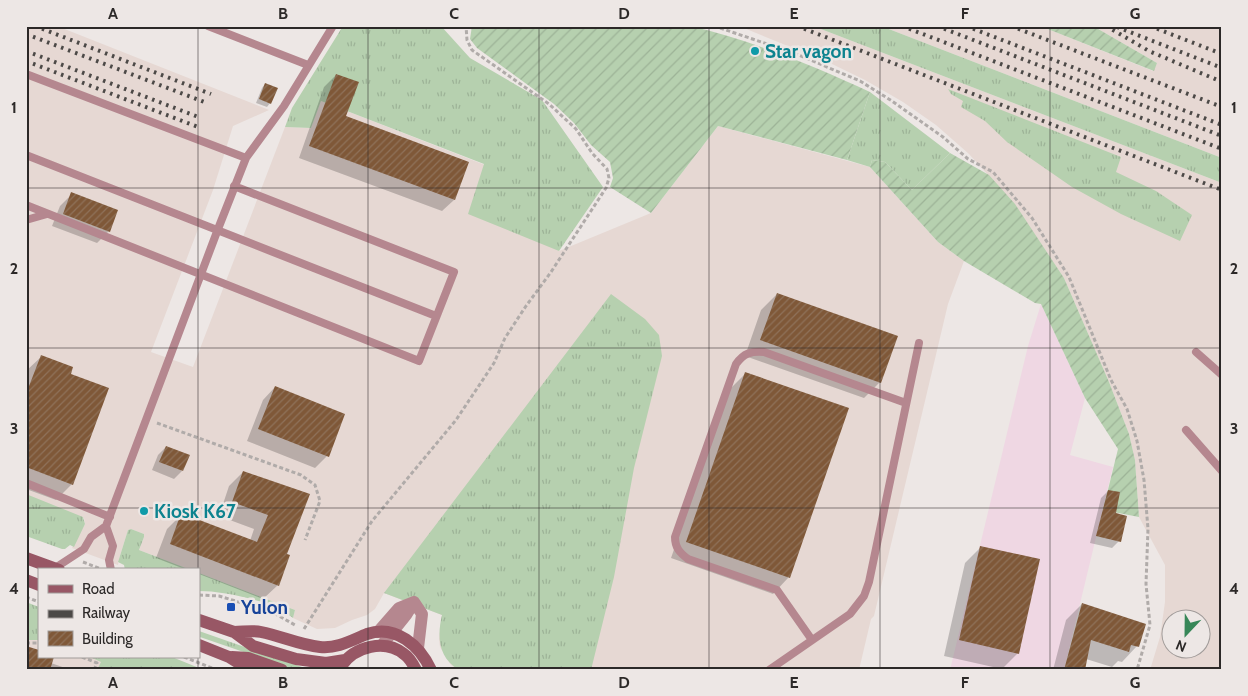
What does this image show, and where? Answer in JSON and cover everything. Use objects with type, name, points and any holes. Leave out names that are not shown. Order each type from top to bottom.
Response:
[{"type":"main road","points":[[26,558],[54,568]]},
{"type":"main road","points":[[26,580],[38,585]]},
{"type":"main road","points":[[200,620],[234,632],[253,646],[296,660],[342,665],[362,650],[382,645],[404,653],[416,670]]},
{"type":"main road","points":[[234,632],[259,631],[322,647],[342,644],[378,632],[392,634],[401,636],[418,648],[431,670]]},
{"type":"main road","points":[[200,645],[229,657],[244,667],[253,670]]},
{"type":"main road","points":[[229,657],[248,658],[282,670]]},
{"type":"street","points":[[378,632],[399,608],[414,602]]},
{"type":"street","points":[[382,645],[414,602]]},
{"type":"street","points":[[414,602],[422,614],[418,648]]},
{"type":"lane","points":[[208,26],[308,66]]},
{"type":"lane","points":[[58,568],[84,549],[90,537],[106,526],[246,158],[284,106],[333,26]]},
{"type":"lane","points":[[26,74],[246,158]]},
{"type":"lane","points":[[26,155],[436,316]]},
{"type":"lane","points":[[26,205],[418,361],[454,272],[234,186]]},
{"type":"lane","points":[[26,220],[47,214]]},
{"type":"lane","points":[[769,670],[850,614],[864,596],[869,582],[919,343]]},
{"type":"lane","points":[[812,640],[777,590],[688,559],[679,552],[675,544],[675,537],[736,364],[747,353],[764,352],[906,403]]},
{"type":"lane","points":[[1196,352],[1222,375]]},
{"type":"lane","points":[[1186,430],[1222,471]]},
{"type":"lane","points":[[26,483],[110,517]]},
{"type":"lane","points":[[106,526],[113,546],[109,560],[111,568]]},
{"type":"path","points":[[303,630],[372,521],[456,420],[494,363],[505,338],[606,188],[609,178],[608,169],[592,153],[576,129],[561,114],[472,50],[467,40],[466,26]]},
{"type":"path","points":[[714,26],[794,53],[860,81],[943,137],[968,159],[993,172],[1032,218],[1069,276],[1111,380],[1127,408],[1141,459],[1148,529],[1146,584],[1150,625],[1137,670]]},
{"type":"path","points":[[147,420],[301,475],[315,485],[320,501],[305,540]]},
{"type":"path","points":[[84,563],[99,568]]},
{"type":"path","points":[[200,596],[219,596],[272,612],[310,632]]},
{"type":"path","points":[[26,597],[38,602]]},
{"type":"path","points":[[230,610],[233,600]]},
{"type":"path","points":[[84,658],[97,663],[94,670]]},
{"type":"path","points":[[187,658],[217,670]]},
{"type":"shaded area","points":[[26,26],[57,26],[269,110],[233,126],[213,190],[151,352],[193,367],[285,127],[311,128],[321,101],[485,165],[553,247],[559,251],[651,213],[718,126],[870,167],[938,242],[964,261],[948,304],[874,616],[871,619],[859,670],[459,670],[451,665],[440,647],[442,615],[384,593],[375,609],[367,615],[335,628],[317,629],[293,618],[295,610],[200,573],[200,568],[186,568],[139,550],[144,534],[131,529],[128,530],[118,565],[72,548],[85,524],[84,518],[26,506]]},
{"type":"shaded area","points":[[739,26],[813,26],[1222,183],[1222,670],[1150,670],[1160,637],[1160,658],[1210,658],[1210,608],[1164,608],[1165,565],[1139,517],[1135,460],[1129,434],[1109,382],[1064,278],[1015,205],[969,154],[936,125],[903,102],[832,64]]},
{"type":"shaded area","points":[[881,26],[1040,26],[1153,71],[1157,63],[1093,26],[1222,26],[1222,158]]},
{"type":"shaded area","points":[[1041,304],[1085,398],[1070,455],[1113,467],[1064,670],[950,670],[1028,346]]},
{"type":"shaded area","points":[[26,640],[38,640],[38,658],[93,658],[126,670],[26,670]]},
{"type":"green space","points":[[343,26],[441,26],[470,58],[542,100],[603,187],[559,251],[468,214],[484,164],[321,101],[311,128],[285,127],[292,108]]},
{"type":"green space","points":[[472,26],[690,26],[782,54],[870,92],[847,160],[718,126],[651,213],[610,187],[613,178],[610,162],[591,145],[574,123],[554,104],[477,48],[470,39]]},
{"type":"green space","points":[[813,26],[881,26],[1222,158],[1222,183]]},
{"type":"green space","points":[[1040,26],[1093,26],[1157,63],[1154,71]]},
{"type":"green space","points":[[948,89],[1121,157],[1116,172],[1156,191],[1192,215],[1180,241],[1121,214],[1072,187],[1007,142],[985,121],[961,107],[963,101],[951,94]]},
{"type":"green space","points":[[870,92],[950,153],[912,190],[885,162],[872,160],[870,167],[847,160]]},
{"type":"green space","points":[[950,153],[989,175],[1015,204],[1064,278],[1109,382],[1129,434],[1135,460],[1139,517],[1103,510],[1118,449],[1085,398],[1041,304],[1035,303],[964,261],[938,242],[870,167],[872,160],[885,162],[912,190]]},
{"type":"green space","points":[[611,294],[645,319],[659,335],[662,356],[634,468],[614,577],[591,670],[459,670],[452,665],[443,653],[440,638],[442,615],[384,593]]},
{"type":"green space","points":[[26,494],[83,517],[85,524],[74,547],[70,545],[62,549],[26,536]]},
{"type":"green space","points":[[131,529],[144,534],[139,550],[186,568],[125,568],[124,565],[118,562],[128,530]]},
{"type":"green space","points":[[200,573],[295,610],[293,618],[261,602],[210,591],[200,591]]},
{"type":"green space","points":[[26,602],[38,607],[38,640],[26,640]]},
{"type":"green space","points":[[200,631],[302,667],[302,670],[296,670],[200,637]]},
{"type":"green space","points":[[92,658],[174,658],[204,670],[97,670],[101,662]]},
{"type":"building","points":[[336,74],[359,82],[346,116],[469,162],[455,200],[309,146]]},
{"type":"building","points":[[265,83],[278,88],[271,104],[259,99]]},
{"type":"building","points":[[71,192],[118,210],[110,232],[63,214]]},
{"type":"building","points":[[777,293],[898,336],[881,383],[760,340]]},
{"type":"building","points":[[41,355],[73,367],[71,374],[109,388],[73,485],[26,467],[26,394]]},
{"type":"building","points":[[745,372],[849,408],[790,578],[686,542]]},
{"type":"building","points":[[275,386],[345,414],[329,457],[258,429]]},
{"type":"building","points":[[166,446],[190,455],[183,471],[159,462]]},
{"type":"building","points":[[243,471],[310,494],[287,554],[290,555],[279,586],[170,544],[181,513],[257,542],[268,515],[232,502]]},
{"type":"building","points":[[1108,490],[1120,492],[1116,513],[1127,516],[1121,542],[1096,536]]},
{"type":"building","points":[[980,546],[1040,559],[1019,654],[959,640]]},
{"type":"building","points":[[1082,603],[1146,624],[1139,647],[1131,645],[1129,652],[1091,640],[1085,670],[1064,670]]},
{"type":"building","points":[[26,646],[38,650],[38,658],[54,658],[50,670],[26,670]]},
{"type":"railway","points":[[35,26],[211,94]]},
{"type":"railway","points":[[797,26],[1222,190]]},
{"type":"railway","points":[[902,26],[1222,149]]},
{"type":"railway","points":[[937,26],[1222,136]]},
{"type":"railway","points":[[966,26],[1222,125]]},
{"type":"railway","points":[[1011,26],[1222,107]]},
{"type":"railway","points":[[1106,26],[1149,51],[1222,82]]},
{"type":"railway","points":[[1150,26],[1222,54]]},
{"type":"railway","points":[[1117,27],[1222,68]]},
{"type":"railway","points":[[26,34],[207,103]]},
{"type":"railway","points":[[26,51],[201,118]]},
{"type":"railway","points":[[26,61],[198,127]]},
{"type":"place","name":"Star vagon","points":[[755,51]]},
{"type":"place","name":"Kiosk K67","points":[[144,511]]},
{"type":"place","name":"Yulon","points":[[231,607]]}]
